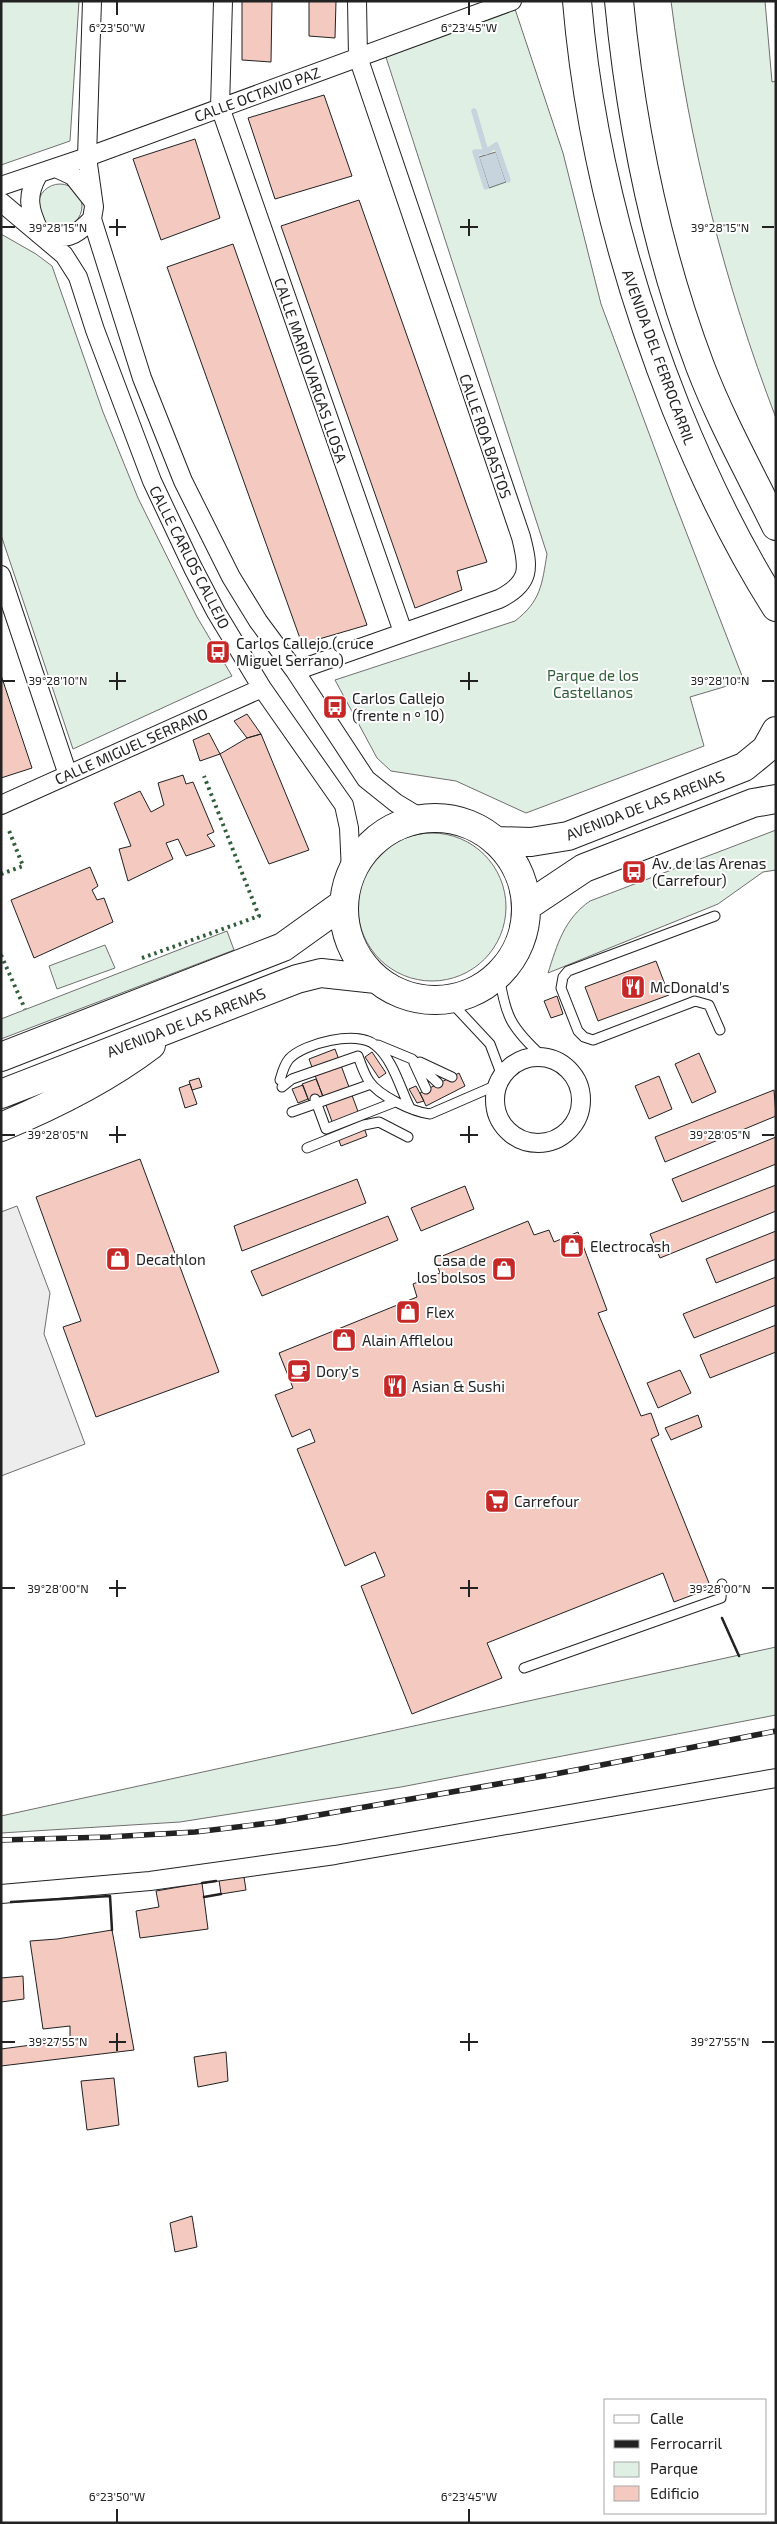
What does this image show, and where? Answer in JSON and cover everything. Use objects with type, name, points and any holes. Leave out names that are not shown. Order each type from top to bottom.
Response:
[{"type":"highway","name":"AVENIDA DEL FERROCARRIL","points":[[577,1],[604,182],[617,235],[641,316],[707,482],[742,550],[776,607]]},
{"type":"highway","points":[[619,1],[623,48],[641,158],[668,268],[700,366],[776,526]]},
{"type":"highway","name":"AVENIDA DE LAS ARENAS","points":[[497,841],[531,842],[568,836],[744,767],[766,749],[776,731]]},
{"type":"highway","points":[[527,906],[584,868],[753,803],[776,799]]},
{"type":"highway","points":[[421,818],[448,818],[474,826],[497,841],[520,874],[527,906],[524,931],[515,954],[499,974],[476,991],[448,999],[423,1000],[398,992],[376,979],[357,957],[346,932],[343,904],[351,872],[368,847],[392,828],[421,818]]},
{"type":"highway","points":[[1,1057],[283,947],[343,904]]},
{"type":"highway","name":"AVENIDA DE LAS ARENAS","points":[[1,1094],[305,977],[321,973],[376,979]]},
{"type":"highway","points":[[1,1127],[45,1108],[121,1068],[176,1026]]},
{"type":"street","name":"CALLE CARLOS CALLEJO","points":[[92,1],[87,158],[92,200],[92,219],[142,378],[183,480],[231,577],[258,621],[295,671],[366,779],[396,803],[421,818]]},
{"type":"street","points":[[220,107],[223,1]]},
{"type":"street","name":"CALLE ROA BASTOS","points":[[295,671],[508,594],[523,581],[527,564],[521,537],[358,57],[357,1]]},
{"type":"street","name":"CALLE OCTAVIO PAZ","points":[[1,186],[87,158],[220,107],[512,2]]},
{"type":"street","name":"CALLE MARIO VARGAS LLOSA","points":[[220,107],[403,632]]},
{"type":"street","points":[[56,168],[73,176],[92,200]]},
{"type":"street","name":"CALLE CARLOS CALLEJO","points":[[38,175],[30,191],[30,214],[40,233],[64,255],[78,277],[94,330],[152,481],[212,603],[262,688],[344,805],[349,828],[351,872]]},
{"type":"street","points":[[1,202],[40,233]]},
{"type":"street","points":[[1,216],[40,233],[65,238],[74,235],[92,219]]},
{"type":"street","points":[[1,575],[68,775]]},
{"type":"street","name":"CALLE MIGUEL SERRANO","points":[[1,805],[262,688]]},
{"type":"street","points":[[543,1057],[565,1066],[573,1075],[580,1094],[578,1114],[573,1125],[554,1139],[530,1142],[518,1138],[507,1130],[496,1111],[494,1100],[499,1080],[519,1060],[543,1057]]},
{"type":"street","points":[[1,1894],[150,1881],[335,1855],[776,1778]]},
{"type":"lane","points":[[715,916],[568,971],[563,977],[561,988],[578,1031],[584,1037],[593,1040],[695,1001],[709,1005],[720,1030]]},
{"type":"lane","points":[[499,974],[504,1008],[510,1022],[525,1041],[543,1057]]},
{"type":"lane","points":[[448,999],[490,1044],[499,1080],[430,1114],[419,1113],[395,1102],[371,1084],[358,1056],[307,1078],[287,1081],[281,1084],[286,1064],[302,1050],[341,1039],[355,1039],[374,1044],[452,1077]]},
{"type":"lane","points":[[374,1044],[387,1058],[410,1108]]},
{"type":"lane","points":[[412,1059],[438,1082]]},
{"type":"lane","points":[[412,1059],[426,1089]]},
{"type":"lane","points":[[292,1112],[319,1100],[371,1084]]},
{"type":"lane","points":[[319,1100],[326,1129],[395,1102]]},
{"type":"lane","points":[[308,1148],[364,1125],[379,1122],[408,1137]]},
{"type":"lane","points":[[524,1668],[721,1598],[722,1584]]},
{"type":"green space","points":[[1,1],[79,1],[70,141],[1,165]]},
{"type":"green space","points":[[671,1],[765,1],[772,82],[776,81],[776,418],[741,317],[711,213],[688,107]]},
{"type":"green space","name":"Parque de los Castellanos","points":[[513,3],[563,153],[601,304],[744,681],[690,697],[704,746],[526,813],[456,781],[391,771],[377,758],[335,680],[515,621],[524,614],[535,599],[542,583],[547,554],[383,48]]},
{"type":"green space","points":[[60,184],[72,188],[78,194],[82,206],[78,218],[72,224],[60,228],[48,224],[42,218],[38,206],[42,194],[48,188]]},
{"type":"green space","points":[[1,234],[36,254],[52,266],[103,412],[138,498],[197,617],[232,676],[73,749],[1,535]]},
{"type":"green space","points":[[776,830],[776,870],[763,872],[718,904],[548,973],[558,943],[568,924],[581,908],[590,901]]},
{"type":"green space","points":[[432,833],[460,839],[484,855],[500,879],[506,907],[500,935],[484,959],[460,975],[432,981],[404,975],[380,959],[364,935],[358,907],[364,879],[380,855],[404,839]]},
{"type":"green space","points":[[227,931],[234,950],[1,1039],[1,1019]]},
{"type":"green space","points":[[105,945],[115,968],[57,989],[49,966]]},
{"type":"green space","points":[[776,1647],[776,1715],[401,1787],[180,1822],[1,1833],[1,1816]]},
{"type":"shaded area","points":[[496,152],[506,182],[489,188],[479,157]]},
{"type":"shaded area","points":[[17,1206],[50,1293],[44,1334],[85,1444],[1,1476],[1,1212]]},
{"type":"building","points":[[242,1],[272,1],[271,62],[242,60]]},
{"type":"building","points":[[309,1],[336,1],[335,38],[309,36]]},
{"type":"building","points":[[324,95],[352,176],[275,199],[248,118]]},
{"type":"building","points":[[195,139],[220,218],[161,240],[133,159]]},
{"type":"building","points":[[359,200],[487,562],[457,571],[462,590],[415,608],[281,226]]},
{"type":"building","points":[[233,244],[367,625],[302,644],[167,267]]},
{"type":"building","points":[[1,675],[32,768],[1,778]]},
{"type":"building","points":[[247,714],[261,734],[247,738],[234,721]]},
{"type":"building","points":[[209,733],[220,754],[200,761],[193,740]]},
{"type":"building","points":[[261,734],[309,850],[269,864],[220,754],[247,738]]},
{"type":"building","points":[[183,775],[186,784],[193,782],[214,832],[207,835],[215,846],[186,856],[178,839],[166,843],[173,859],[128,881],[119,849],[131,846],[114,803],[140,791],[151,812],[164,805],[158,783]]},
{"type":"building","points":[[90,867],[98,886],[92,890],[97,900],[104,898],[113,922],[34,958],[11,900]]},
{"type":"building","points":[[656,961],[669,995],[598,1021],[585,987]]},
{"type":"building","points":[[557,996],[563,1014],[551,1018],[544,1001]]},
{"type":"building","points":[[335,1049],[367,1136],[341,1146],[309,1059]]},
{"type":"building","points":[[372,1052],[386,1073],[379,1078],[365,1057]]},
{"type":"building","points":[[699,1053],[716,1092],[692,1103],[675,1064]]},
{"type":"building","points":[[459,1073],[465,1086],[426,1106],[420,1093]]},
{"type":"building","points":[[659,1076],[672,1109],[649,1119],[635,1086]]},
{"type":"building","points":[[199,1078],[202,1087],[192,1090],[189,1081]]},
{"type":"building","points":[[316,1079],[323,1096],[309,1101],[302,1084]]},
{"type":"building","points":[[190,1084],[197,1104],[185,1108],[179,1088]]},
{"type":"building","points":[[303,1085],[308,1099],[298,1103],[292,1089]]},
{"type":"building","points":[[416,1086],[424,1101],[417,1103],[409,1089]]},
{"type":"building","points":[[774,1090],[776,1116],[665,1162],[655,1137]]},
{"type":"building","points":[[776,1137],[776,1164],[682,1202],[672,1179]]},
{"type":"building","name":"Decathlon","points":[[140,1159],[219,1372],[96,1417],[63,1327],[81,1321],[36,1197]]},
{"type":"building","points":[[357,1179],[366,1203],[242,1251],[234,1226]]},
{"type":"building","points":[[776,1185],[776,1211],[660,1258],[650,1234]]},
{"type":"building","points":[[465,1186],[474,1209],[421,1231],[411,1208]]},
{"type":"building","points":[[388,1216],[398,1240],[262,1296],[251,1271]]},
{"type":"building","name":"Carrefour","points":[[528,1221],[534,1235],[549,1230],[554,1242],[578,1232],[607,1310],[598,1313],[641,1416],[651,1413],[659,1435],[651,1439],[711,1588],[674,1602],[663,1573],[487,1643],[502,1678],[412,1714],[361,1586],[385,1576],[375,1552],[345,1566],[297,1449],[315,1442],[310,1429],[292,1437],[275,1395],[293,1388],[279,1353],[417,1297],[413,1284],[440,1273],[435,1259]]},
{"type":"building","points":[[776,1231],[776,1259],[716,1283],[706,1259]]},
{"type":"building","points":[[776,1277],[776,1305],[694,1338],[683,1314]]},
{"type":"building","points":[[776,1325],[776,1352],[710,1378],[700,1355]]},
{"type":"building","points":[[680,1370],[691,1393],[658,1408],[647,1383]]},
{"type":"building","points":[[698,1415],[702,1427],[671,1440],[665,1428]]},
{"type":"building","points":[[244,1877],[246,1890],[221,1894],[219,1880]]},
{"type":"building","points":[[202,1883],[208,1929],[140,1938],[136,1911],[159,1907],[156,1891]]},
{"type":"building","points":[[112,1930],[134,2050],[1,2066],[1,2049],[70,2040],[70,2026],[43,2029],[30,1941],[57,1939]]},
{"type":"building","points":[[23,1976],[24,1999],[1,2002],[1,1978]]},
{"type":"building","points":[[226,2052],[228,2081],[198,2087],[194,2057]]},
{"type":"building","points":[[114,2078],[119,2125],[87,2130],[81,2081]]},
{"type":"building","points":[[192,2216],[197,2247],[175,2252],[170,2223]]},
{"type":"waterway","points":[[474,111],[486,152],[475,152],[486,187]]},
{"type":"waterway","points":[[486,152],[496,145],[508,180]]},
{"type":"railway","points":[[1,1840],[195,1832],[278,1822],[550,1775],[776,1731]]},
{"type":"hedge","points":[[142,958],[259,916],[204,776]]},
{"type":"hedge","points":[[1,874],[23,866],[8,828]]},
{"type":"hedge","points":[[1,955],[25,1009]]},
{"type":"wall","points":[[711,1588],[713,1594]]},
{"type":"wall","points":[[722,1618],[739,1656]]},
{"type":"wall","points":[[202,1883],[216,1881]]},
{"type":"wall","points":[[204,1897],[221,1894]]},
{"type":"wall","points":[[11,1902],[110,1896],[112,1930]]},
{"type":"place","name":"Carlos Callejo (cruce Miguel Serrano)","points":[[218,652]]},
{"type":"place","name":"Carlos Callejo (frente n º 10)","points":[[335,707]]},
{"type":"place","name":"Av. de las Arenas (Carrefour)","points":[[634,872]]},
{"type":"place","name":"McDonald's","points":[[633,987]]},
{"type":"place","name":"Electrocash","points":[[572,1246]]},
{"type":"place","name":"Decathlon","points":[[118,1259]]},
{"type":"place","name":"Casa de los bolsos","points":[[504,1269]]},
{"type":"place","name":"Flex","points":[[408,1312]]},
{"type":"place","name":"Alain Afflelou","points":[[344,1340]]},
{"type":"place","name":"Dory's","points":[[299,1371]]},
{"type":"place","name":"Asian & Sushi","points":[[395,1386]]},
{"type":"place","name":"Carrefour","points":[[497,1501]]}]
